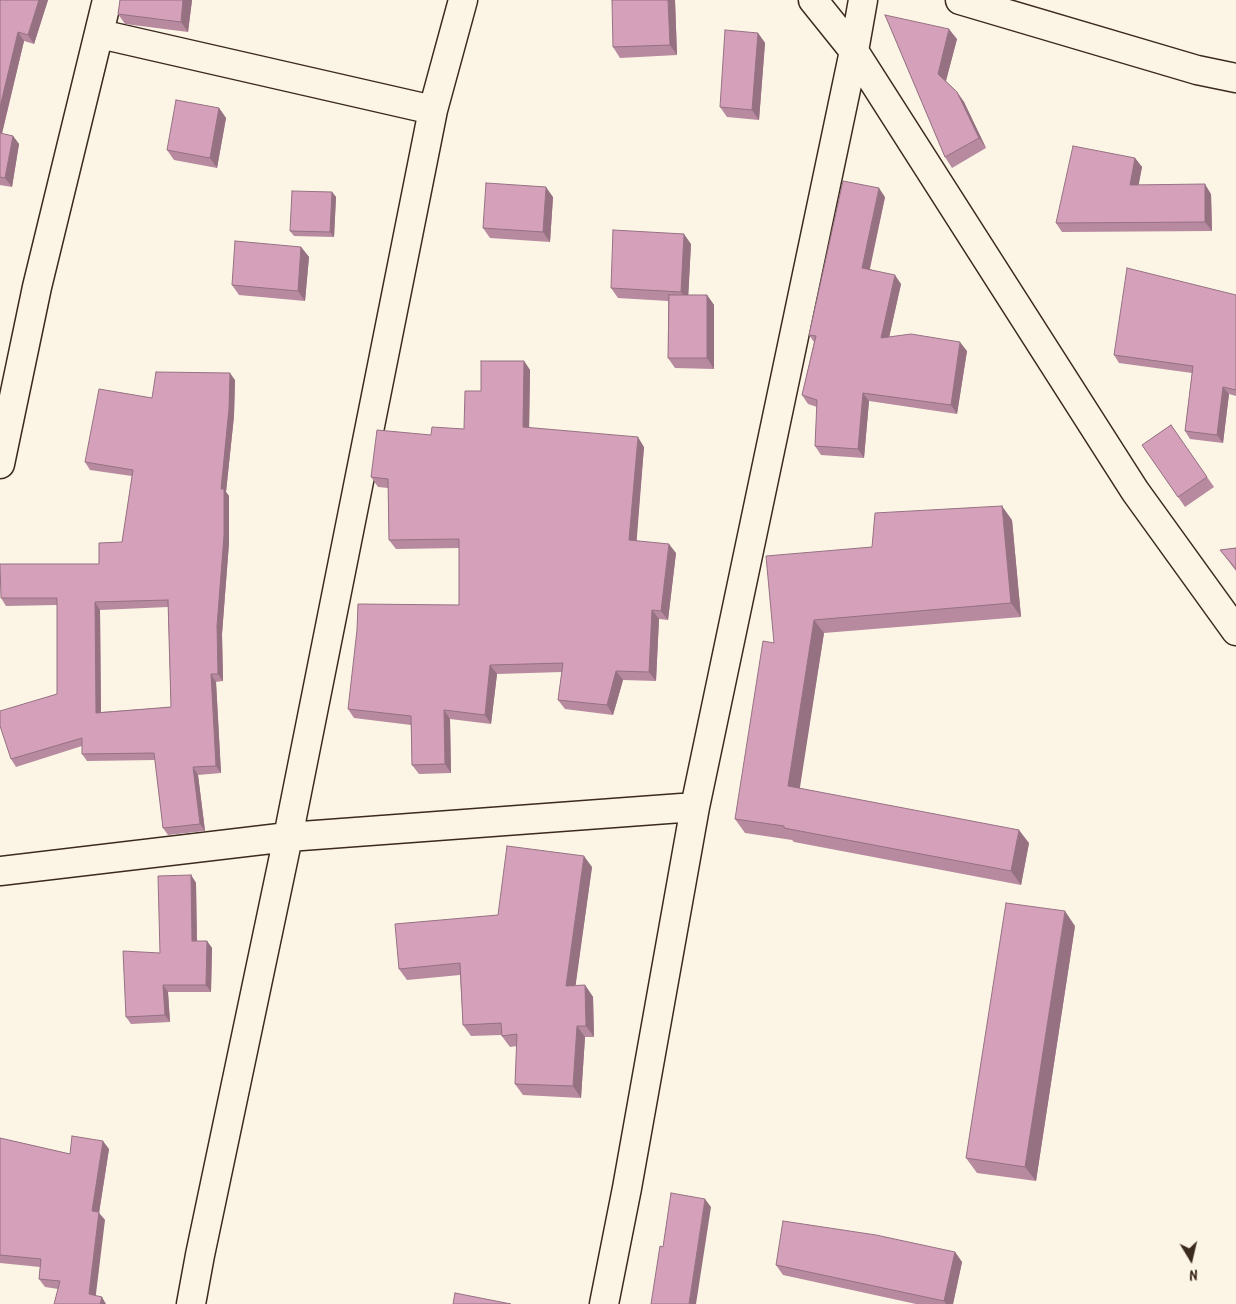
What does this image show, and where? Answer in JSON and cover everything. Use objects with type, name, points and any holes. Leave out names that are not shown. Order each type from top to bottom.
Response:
[{"type":"street","points":[[0,464],[37,287],[107,0]]},
{"type":"street","points":[[191,1304],[288,837],[433,110],[463,0]]},
{"type":"street","points":[[813,0],[854,51],[1135,491],[1236,631]]},
{"type":"street","points":[[604,1304],[627,1188],[696,807],[854,51],[863,0]]},
{"type":"street","points":[[960,0],[1197,70],[1236,78]]},
{"type":"street","points":[[100,34],[433,110]]},
{"type":"street","points":[[0,871],[288,837],[696,807]]},
{"type":"building","points":[[0,0],[39,0],[28,35],[18,32],[0,107]]},
{"type":"building","points":[[120,0],[183,0],[181,22],[118,14]]},
{"type":"building","points":[[612,0],[668,0],[670,45],[613,47]]},
{"type":"building","points":[[885,15],[949,29],[938,74],[957,92],[979,138],[945,157]]},
{"type":"building","points":[[725,30],[758,33],[752,110],[720,107]]},
{"type":"building","points":[[176,100],[219,108],[210,158],[167,150]]},
{"type":"building","points":[[0,133],[13,136],[5,178],[0,177]]},
{"type":"building","points":[[1073,146],[1135,158],[1130,185],[1205,184],[1205,222],[1056,223]]},
{"type":"building","points":[[843,181],[879,188],[862,268],[895,275],[881,338],[911,334],[960,342],[951,405],[863,393],[858,449],[815,446],[817,400],[802,395],[816,336],[809,335]]},
{"type":"building","points":[[486,183],[546,187],[543,232],[483,228]]},
{"type":"building","points":[[292,191],[332,192],[330,232],[290,231]]},
{"type":"building","points":[[613,230],[684,234],[681,292],[611,288]]},
{"type":"building","points":[[235,241],[301,247],[298,291],[232,285]]},
{"type":"building","points":[[1127,268],[1236,295],[1236,390],[1223,387],[1217,435],[1185,431],[1193,366],[1114,355]]},
{"type":"building","points":[[669,295],[707,295],[707,358],[668,358]]},
{"type":"building","points":[[481,361],[524,361],[523,427],[638,437],[629,540],[669,544],[661,611],[652,610],[649,672],[616,671],[607,705],[558,700],[563,663],[490,665],[485,715],[444,710],[445,764],[412,765],[411,716],[348,709],[358,604],[459,605],[459,539],[389,540],[388,479],[371,477],[377,430],[431,435],[432,427],[464,429],[465,391],[481,391]]},
{"type":"building","points":[[156,372],[230,373],[229,409],[221,489],[224,489],[224,536],[217,626],[218,674],[211,674],[216,766],[193,767],[200,824],[163,828],[154,753],[82,754],[82,738],[11,759],[0,726],[0,711],[57,694],[57,598],[1,598],[0,564],[99,564],[99,543],[122,542],[133,470],[85,462],[99,389],[152,398]],"holes":[[[168,600],[171,707],[96,713],[95,602]]]},
{"type":"building","points":[[1171,425],[1207,477],[1178,497],[1142,445]]},
{"type":"building","points":[[1002,506],[1011,603],[814,620],[788,786],[1019,830],[1011,871],[784,828],[784,826],[735,819],[763,641],[774,643],[766,556],[872,547],[875,513]]},
{"type":"building","points":[[1236,548],[1236,569],[1220,550]]},
{"type":"building","points":[[507,846],[584,856],[566,986],[585,985],[586,1026],[577,1026],[573,1086],[515,1084],[517,1034],[502,1036],[501,1023],[463,1025],[460,963],[399,969],[395,924],[498,915]]},
{"type":"building","points":[[191,875],[192,941],[207,941],[206,985],[163,985],[165,1015],[126,1017],[123,951],[160,953],[158,876]]},
{"type":"building","points":[[1006,903],[1065,911],[1025,1167],[966,1158]]},
{"type":"building","points":[[72,1136],[103,1141],[92,1211],[99,1212],[89,1294],[102,1297],[100,1304],[54,1304],[60,1281],[39,1279],[41,1259],[0,1255],[0,1138],[70,1154]]},
{"type":"building","points":[[671,1193],[705,1199],[689,1304],[651,1304],[660,1246],[663,1247]]},
{"type":"building","points":[[783,1221],[876,1235],[955,1252],[944,1301],[776,1265]]},
{"type":"building","points":[[455,1293],[511,1304],[453,1304]]}]
